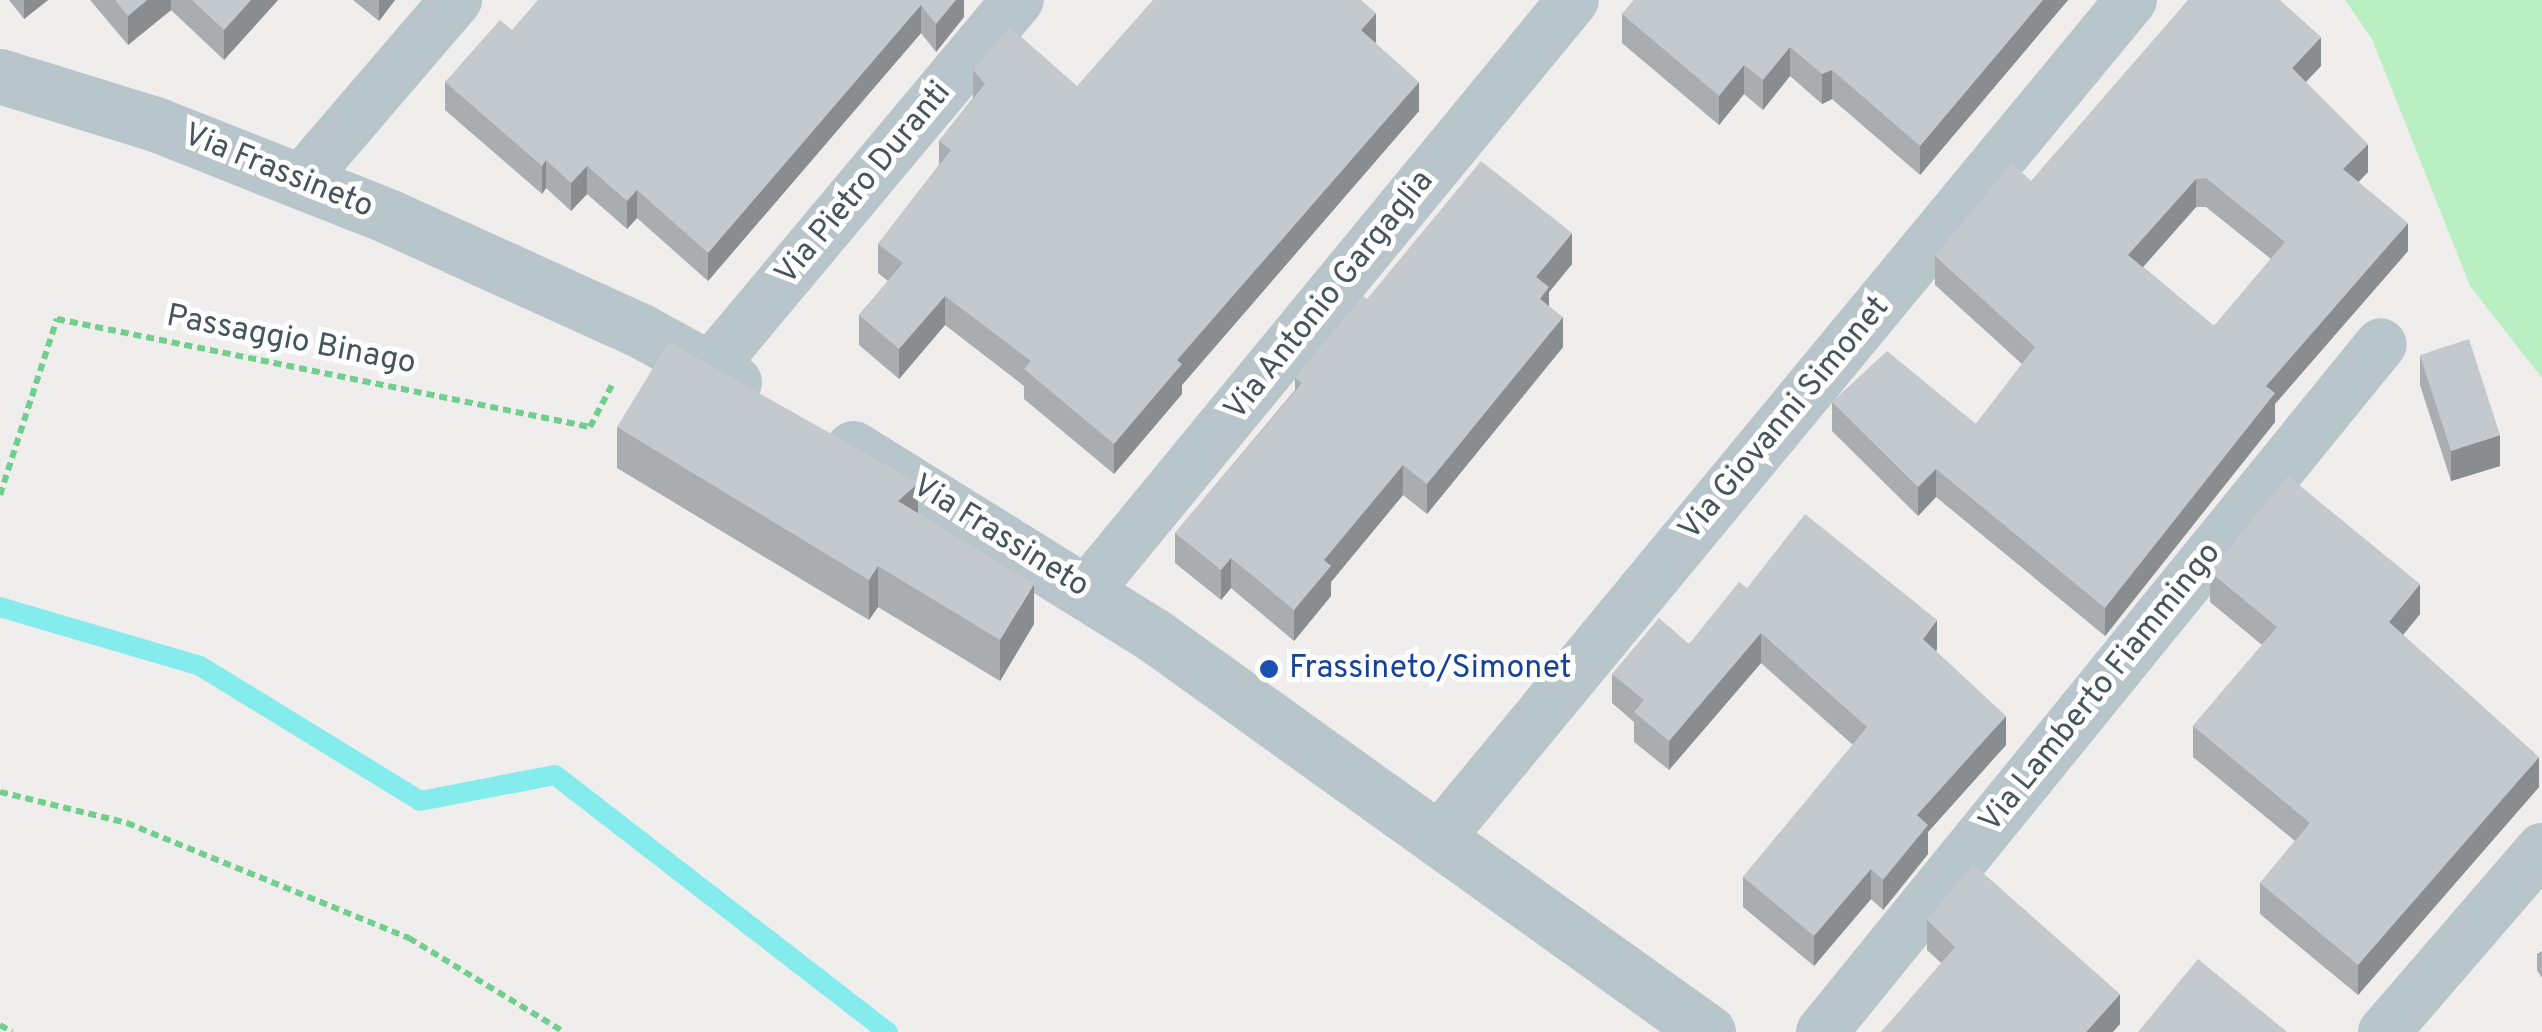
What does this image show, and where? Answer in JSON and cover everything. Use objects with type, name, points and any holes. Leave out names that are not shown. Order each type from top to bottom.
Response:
[{"type":"street","points":[[300,182],[456,0]]},
{"type":"street","name":"Via Pietro Duranti","points":[[710,368],[1018,0]]},
{"type":"street","name":"Via Antonio Gargaglia","points":[[1087,591],[1573,0]]},
{"type":"street","name":"Via Giovanni Simonet","points":[[1438,839],[2132,0]]},
{"type":"street","name":"Via Frassineto","points":[[0,76],[158,125],[300,182],[641,331],[793,414],[1087,591],[1708,1032]]},
{"type":"street","name":"Via Lamberto Fiammingo","points":[[1822,1032],[2381,344]]},
{"type":"street","points":[[2384,1032],[2542,849]]},
{"type":"path","name":"Passaggio Binago","points":[[0,495],[57,319],[590,427],[641,331]]},
{"type":"path","points":[[0,792],[127,823],[408,938],[564,1032]]},
{"type":"path","points":[[0,1024],[12,1032]]},
{"type":"green space","points":[[2345,0],[2542,0],[2542,378],[2470,286],[2372,39]]},
{"type":"building","points":[[115,0],[147,0],[128,16]]},
{"type":"building","points":[[192,0],[251,0],[224,30]]},
{"type":"building","points":[[538,0],[956,0],[936,24],[921,5],[708,253],[637,190],[627,201],[587,166],[571,183],[546,160],[542,166],[445,82],[500,20],[512,30]]},
{"type":"building","points":[[1153,0],[1361,0],[1376,13],[1361,30],[1419,82],[1177,360],[1182,364],[1114,444],[1024,369],[1031,361],[945,296],[899,349],[859,315],[903,263],[878,244],[951,150],[939,141],[985,84],[973,70],[1010,27],[1077,86]]},
{"type":"building","points":[[1634,0],[2043,0],[1920,146],[1832,70],[1822,74],[1790,47],[1763,80],[1744,65],[1719,96],[1622,14]]},
{"type":"building","points":[[2188,0],[2280,0],[2321,37],[2292,68],[2368,144],[2343,169],[2408,223],[2266,386],[2275,393],[2105,608],[1936,469],[1918,487],[1832,402],[1887,351],[1976,424],[2035,347],[1935,256],[2012,163],[2031,181]],"holes":[[[2206,178],[2285,242],[2214,326],[2128,255],[2196,179]]]},
{"type":"building","points":[[1481,161],[1572,233],[1536,277],[1549,287],[1540,299],[1563,317],[1427,484],[1403,465],[1324,560],[1331,566],[1294,610],[1231,558],[1221,570],[1175,533],[1302,383],[1295,378],[1363,296],[1367,299]]},
{"type":"building","points":[[2469,339],[2500,435],[2451,451],[2420,355]]},
{"type":"building","points":[[669,342],[918,483],[898,501],[1034,584],[1000,640],[878,566],[869,580],[617,427]]},
{"type":"building","points":[[2288,476],[2420,584],[2389,622],[2539,757],[2358,965],[2260,883],[2310,823],[2193,726],[2277,627],[2210,572]]},
{"type":"building","points":[[1805,514],[1937,620],[1923,639],[2006,716],[1917,815],[1928,825],[1883,880],[1871,869],[1814,936],[1743,877],[1867,727],[1761,633],[1669,741],[1634,712],[1644,700],[1612,674],[1659,618],[1689,644],[1739,582],[1747,588]]},
{"type":"building","points":[[1973,864],[2120,994],[2086,1032],[1881,1032],[1955,947],[1927,920]]},
{"type":"building","points":[[2198,959],[2287,1032],[2138,1032]]},
{"type":"waterway","points":[[0,607],[200,666],[420,801],[555,775],[888,1032]]},
{"type":"place","name":"Frassineto/Simonet","points":[[1269,669]]}]
